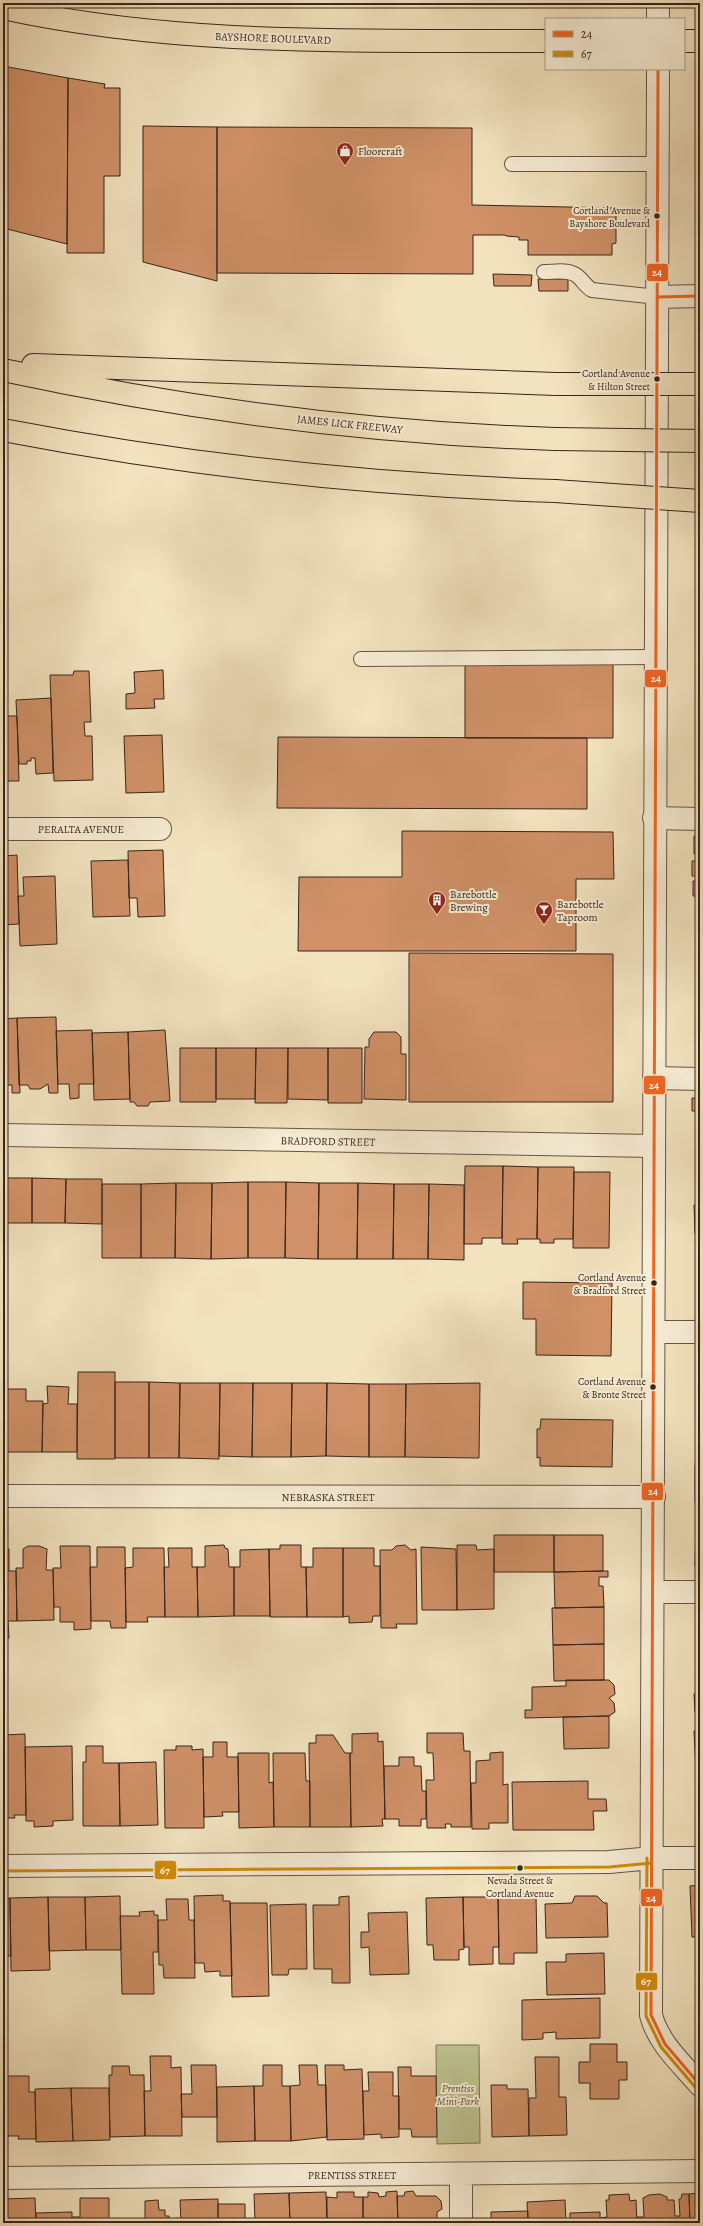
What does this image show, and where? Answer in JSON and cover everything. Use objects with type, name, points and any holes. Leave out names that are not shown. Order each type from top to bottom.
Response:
[{"type":"main road","name":"BAYSHORE BOULEVARD","points":[[3,8],[110,27],[215,37],[332,40],[545,41]]},
{"type":"main road","points":[[685,41],[700,41]]},
{"type":"main road","points":[[3,364],[556,384],[700,384]]},
{"type":"main road","name":"JAMES LICK FREEWAY","points":[[3,370],[107,391],[311,421],[449,434],[555,439],[700,442]]},
{"type":"main road","points":[[3,430],[156,456],[295,473],[433,486],[555,491],[700,501]]},
{"type":"street","points":[[658,3],[658,18]]},
{"type":"street","points":[[658,70],[658,296],[654,818],[655,1332],[651,2015],[654,2028],[661,2040],[700,2086]]},
{"type":"street","points":[[658,296],[700,296]]},
{"type":"street","points":[[654,818],[700,819]]},
{"type":"street","name":"PERALTA AVENUE","points":[[3,829],[160,829]]},
{"type":"street","points":[[654,1078],[700,1079]]},
{"type":"street","name":"BRADFORD STREET","points":[[3,1135],[654,1146]]},
{"type":"street","points":[[655,1332],[700,1332]]},
{"type":"street","name":"NEBRASKA STREET","points":[[3,1496],[654,1497]]},
{"type":"street","points":[[653,1592],[700,1592]]},
{"type":"street","points":[[3,1866],[609,1862],[652,1858],[700,1858]]},
{"type":"street","name":"PRENTISS STREET","points":[[3,2178],[700,2171]]},
{"type":"street","points":[[461,2174],[461,2223]]},
{"type":"lane","points":[[512,164],[658,164]]},
{"type":"lane","points":[[544,272],[567,271],[577,275],[586,286],[592,290],[658,296]]},
{"type":"lane","points":[[361,659],[655,657]]},
{"type":"green space","name":"Prentiss Mini-Park","points":[[436,2045],[479,2045],[480,2143],[437,2144]]},
{"type":"building","points":[[3,66],[68,78],[67,244],[3,228]]},
{"type":"building","points":[[68,78],[105,84],[104,88],[120,88],[120,176],[104,176],[104,253],[67,253]]},
{"type":"building","points":[[700,105],[700,268],[699,268]]},
{"type":"building","points":[[143,126],[217,127],[217,281],[143,262]]},
{"type":"building","name":"Floorcraft","points":[[217,127],[472,128],[472,205],[616,208],[616,243],[612,244],[612,255],[528,255],[528,240],[519,240],[519,237],[505,235],[473,235],[473,274],[217,273]]},
{"type":"building","points":[[493,274],[532,275],[531,286],[494,286]]},
{"type":"building","points":[[538,279],[568,279],[568,291],[539,291]]},
{"type":"building","points":[[465,664],[613,664],[613,738],[465,738]]},
{"type":"building","points":[[163,670],[164,699],[154,699],[155,708],[126,709],[126,694],[135,693],[134,672]]},
{"type":"building","points":[[74,671],[89,671],[91,722],[84,722],[85,736],[92,736],[93,780],[54,781],[50,675],[73,675]]},
{"type":"building","points":[[51,698],[53,773],[36,774],[35,758],[31,758],[31,761],[27,761],[27,764],[19,764],[16,700]]},
{"type":"building","points":[[3,716],[17,716],[19,781],[3,781]]},
{"type":"building","points":[[162,735],[164,792],[126,793],[124,736]]},
{"type":"building","points":[[278,737],[587,738],[587,809],[277,808]]},
{"type":"building","name":"Barebottle Brewing","points":[[402,831],[613,832],[614,879],[576,879],[576,951],[298,951],[299,877],[402,877]]},
{"type":"building","points":[[694,836],[700,836],[700,896],[693,896],[693,881],[699,881],[699,876],[692,876],[692,861],[699,861],[699,854],[694,854]]},
{"type":"building","points":[[163,850],[165,916],[138,917],[137,898],[129,898],[128,851]]},
{"type":"building","points":[[17,855],[19,924],[3,925],[3,856]]},
{"type":"building","points":[[128,860],[130,916],[93,917],[91,861]]},
{"type":"building","points":[[55,876],[57,944],[20,946],[18,896],[24,896],[23,877]]},
{"type":"building","points":[[409,953],[613,954],[613,1102],[409,1102]]},
{"type":"building","points":[[696,960],[700,960],[700,1044],[696,1044]]},
{"type":"building","points":[[56,1017],[58,1093],[49,1093],[48,1084],[40,1089],[30,1089],[28,1085],[19,1085],[17,1018]]},
{"type":"building","points":[[17,1018],[20,1093],[12,1093],[12,1085],[7,1085],[7,1088],[3,1088],[3,1019]]},
{"type":"building","points":[[92,1030],[94,1084],[79,1084],[79,1098],[70,1099],[69,1084],[58,1084],[56,1031]]},
{"type":"building","points":[[165,1030],[170,1101],[150,1102],[148,1106],[137,1106],[134,1102],[130,1102],[128,1032]]},
{"type":"building","points":[[128,1032],[130,1099],[94,1100],[92,1033]]},
{"type":"building","points":[[374,1032],[396,1032],[401,1037],[401,1054],[406,1054],[406,1100],[364,1099],[365,1047],[369,1047],[369,1039]]},
{"type":"building","points":[[180,1048],[216,1048],[216,1102],[180,1102]]},
{"type":"building","points":[[216,1048],[256,1048],[255,1099],[216,1099]]},
{"type":"building","points":[[256,1048],[288,1048],[287,1103],[255,1103]]},
{"type":"building","points":[[288,1048],[328,1048],[328,1100],[288,1099]]},
{"type":"building","points":[[328,1048],[362,1048],[362,1103],[328,1103]]},
{"type":"building","points":[[692,1098],[700,1098],[700,1138],[697,1138],[697,1111],[692,1111]]},
{"type":"building","points":[[697,1138],[700,1138],[700,1161],[697,1161]]},
{"type":"building","points":[[465,1166],[503,1166],[502,1238],[482,1238],[482,1244],[464,1244]]},
{"type":"building","points":[[503,1166],[538,1167],[537,1239],[517,1239],[518,1244],[502,1244]]},
{"type":"building","points":[[538,1167],[574,1167],[573,1239],[554,1239],[554,1243],[540,1243],[540,1239],[537,1239]]},
{"type":"building","points":[[698,1170],[700,1170],[700,1187],[698,1187]]},
{"type":"building","points":[[574,1172],[610,1172],[609,1248],[573,1248]]},
{"type":"building","points":[[3,1178],[32,1178],[32,1223],[3,1223]]},
{"type":"building","points":[[32,1178],[66,1179],[65,1223],[32,1223]]},
{"type":"building","points":[[66,1179],[102,1179],[102,1224],[65,1223]]},
{"type":"building","points":[[248,1182],[248,1258],[211,1259],[212,1183]]},
{"type":"building","points":[[248,1182],[286,1182],[285,1258],[248,1258]]},
{"type":"building","points":[[286,1182],[319,1183],[318,1259],[285,1258]]},
{"type":"building","points":[[176,1183],[212,1183],[211,1259],[175,1258]]},
{"type":"building","points":[[176,1183],[175,1258],[141,1258],[141,1184]]},
{"type":"building","points":[[319,1183],[358,1183],[357,1259],[318,1259]]},
{"type":"building","points":[[358,1183],[394,1184],[393,1259],[357,1259]]},
{"type":"building","points":[[102,1184],[141,1184],[141,1258],[102,1258]]},
{"type":"building","points":[[394,1184],[429,1184],[428,1259],[393,1259]]},
{"type":"building","points":[[429,1184],[464,1185],[464,1260],[428,1259]]},
{"type":"building","points":[[694,1205],[700,1205],[700,1234],[695,1234]]},
{"type":"building","points":[[696,1237],[700,1237],[700,1267],[696,1267]]},
{"type":"building","points":[[697,1271],[700,1271],[700,1303],[697,1303]]},
{"type":"building","points":[[523,1282],[612,1283],[611,1356],[536,1355],[536,1319],[523,1319]]},
{"type":"building","points":[[697,1369],[700,1369],[700,1436],[697,1436]]},
{"type":"building","points":[[78,1372],[115,1372],[115,1459],[77,1459]]},
{"type":"building","points":[[115,1382],[149,1382],[149,1458],[115,1458]]},
{"type":"building","points":[[149,1382],[180,1383],[179,1458],[149,1458]]},
{"type":"building","points":[[180,1383],[220,1383],[219,1459],[179,1458]]},
{"type":"building","points":[[220,1383],[253,1383],[252,1457],[219,1456]]},
{"type":"building","points":[[253,1383],[292,1383],[291,1457],[252,1457]]},
{"type":"building","points":[[292,1383],[327,1383],[326,1456],[291,1457]]},
{"type":"building","points":[[327,1383],[369,1384],[369,1457],[326,1456]]},
{"type":"building","points":[[480,1383],[479,1458],[405,1457],[406,1384]]},
{"type":"building","points":[[369,1384],[406,1384],[405,1457],[369,1457]]},
{"type":"building","points":[[47,1386],[69,1387],[68,1404],[77,1404],[77,1452],[42,1452],[43,1404],[48,1403]]},
{"type":"building","points":[[6,1389],[26,1389],[26,1401],[43,1401],[42,1452],[5,1452]]},
{"type":"building","points":[[541,1419],[613,1420],[612,1467],[540,1466],[540,1457],[537,1458],[537,1429],[540,1429]]},
{"type":"building","points":[[695,1465],[700,1465],[700,1502],[695,1502]]},
{"type":"building","points":[[700,1510],[700,1566],[695,1566],[696,1514],[699,1514]]},
{"type":"building","points":[[494,1535],[554,1535],[554,1572],[494,1572]]},
{"type":"building","points":[[554,1535],[603,1535],[603,1571],[554,1572]]},
{"type":"building","points":[[224,1545],[225,1548],[228,1549],[229,1567],[234,1567],[234,1616],[198,1617],[197,1567],[205,1567],[205,1546]]},
{"type":"building","points":[[280,1545],[301,1545],[301,1567],[306,1567],[307,1617],[270,1617],[269,1549],[280,1549]]},
{"type":"building","points":[[405,1545],[411,1550],[416,1549],[417,1624],[396,1624],[397,1628],[381,1628],[380,1550],[392,1550],[396,1546]]},
{"type":"building","points":[[457,1545],[476,1545],[477,1550],[494,1549],[494,1609],[457,1610]]},
{"type":"building","points":[[28,1546],[39,1546],[47,1549],[46,1570],[53,1570],[54,1620],[17,1621],[16,1568],[23,1568],[23,1549]]},
{"type":"building","points":[[60,1546],[90,1546],[91,1629],[74,1630],[74,1622],[60,1622],[60,1607],[54,1607],[53,1568],[61,1568]]},
{"type":"building","points":[[97,1547],[125,1547],[126,1628],[111,1628],[110,1621],[91,1621],[90,1567],[97,1567]]},
{"type":"building","points":[[421,1547],[456,1549],[457,1610],[422,1610]]},
{"type":"building","points":[[133,1548],[164,1548],[165,1617],[147,1617],[148,1622],[126,1622],[125,1568],[133,1567]]},
{"type":"building","points":[[168,1548],[192,1548],[192,1567],[197,1567],[198,1617],[165,1617],[164,1567],[169,1567]]},
{"type":"building","points":[[313,1548],[343,1548],[343,1617],[307,1617],[306,1567],[313,1567]]},
{"type":"building","points":[[343,1548],[374,1548],[374,1566],[380,1566],[380,1616],[373,1616],[372,1622],[349,1623],[349,1616],[343,1617]]},
{"type":"building","points":[[3,1549],[9,1549],[9,1571],[16,1571],[17,1621],[8,1621],[9,1638],[3,1639]]},
{"type":"building","points":[[269,1549],[270,1616],[234,1616],[234,1567],[240,1567],[240,1550]]},
{"type":"building","points":[[608,1571],[608,1577],[599,1577],[599,1586],[603,1586],[604,1607],[555,1608],[554,1572]]},
{"type":"building","points":[[604,1607],[604,1644],[553,1645],[552,1608]]},
{"type":"building","points":[[604,1644],[604,1680],[554,1681],[553,1645]]},
{"type":"building","points":[[566,1680],[609,1680],[614,1685],[615,1694],[609,1698],[614,1703],[615,1712],[609,1716],[525,1718],[525,1710],[532,1710],[532,1687],[566,1686]]},
{"type":"building","points":[[694,1694],[700,1694],[700,1727],[698,1712],[695,1712]]},
{"type":"building","points":[[609,1716],[609,1748],[564,1749],[563,1717]]},
{"type":"building","points":[[694,1731],[700,1731],[700,1771],[696,1771]]},
{"type":"building","points":[[378,1733],[378,1742],[383,1741],[385,1819],[382,1819],[383,1826],[351,1827],[350,1753],[352,1753],[352,1734]]},
{"type":"building","points":[[427,1733],[463,1733],[464,1751],[470,1751],[471,1827],[451,1827],[451,1824],[445,1824],[446,1828],[427,1828],[426,1780],[434,1780],[433,1753],[427,1753]]},
{"type":"building","points":[[25,1734],[26,1815],[14,1815],[15,1818],[3,1818],[3,1735]]},
{"type":"building","points":[[316,1735],[333,1735],[345,1753],[350,1753],[351,1827],[310,1827],[309,1743],[316,1743]]},
{"type":"building","points":[[213,1742],[227,1742],[227,1757],[238,1757],[239,1812],[222,1812],[223,1816],[204,1817],[203,1757],[213,1757]]},
{"type":"building","points":[[72,1746],[73,1820],[53,1821],[53,1826],[34,1827],[34,1821],[26,1821],[25,1747]]},
{"type":"building","points":[[86,1746],[103,1746],[103,1763],[119,1763],[120,1826],[83,1826],[83,1762],[86,1762]]},
{"type":"building","points":[[176,1746],[192,1746],[192,1750],[203,1749],[204,1828],[165,1828],[164,1750],[176,1750]]},
{"type":"building","points":[[503,1752],[503,1785],[508,1784],[508,1823],[489,1823],[489,1829],[472,1829],[471,1783],[476,1783],[476,1761],[490,1760],[490,1753]]},
{"type":"building","points":[[238,1753],[269,1753],[269,1783],[273,1782],[274,1827],[239,1828]]},
{"type":"building","points":[[273,1753],[305,1753],[306,1781],[310,1781],[310,1827],[274,1827]]},
{"type":"building","points":[[399,1757],[414,1757],[414,1766],[421,1766],[422,1791],[426,1791],[426,1819],[421,1819],[421,1826],[399,1826],[399,1819],[385,1819],[384,1766],[399,1766]]},
{"type":"building","points":[[156,1762],[158,1825],[120,1826],[119,1763]]},
{"type":"building","points":[[588,1781],[588,1799],[606,1799],[607,1811],[593,1811],[594,1830],[513,1830],[512,1782]]},
{"type":"building","points":[[700,1885],[700,1937],[692,1937],[690,1886]]},
{"type":"building","points":[[502,1893],[511,1893],[514,1898],[521,1898],[523,1894],[533,1893],[536,1896],[537,1953],[514,1953],[514,1964],[499,1964],[498,1897]]},
{"type":"building","points":[[223,1895],[223,1901],[230,1901],[232,1976],[220,1976],[220,1971],[205,1972],[204,1963],[195,1963],[194,1896]]},
{"type":"building","points":[[120,1896],[121,1950],[86,1950],[85,1897]]},
{"type":"building","points":[[349,1896],[350,1983],[332,1983],[332,1969],[314,1969],[313,1905],[339,1905],[339,1897]]},
{"type":"building","points":[[575,1896],[597,1896],[604,1903],[607,1903],[608,1937],[546,1938],[545,1904],[572,1903]]},
{"type":"building","points":[[48,1897],[50,1970],[11,1971],[10,1898]]},
{"type":"building","points":[[48,1897],[85,1897],[86,1950],[49,1951]]},
{"type":"building","points":[[463,1897],[464,1949],[459,1950],[459,1960],[434,1960],[433,1945],[427,1945],[426,1898]]},
{"type":"building","points":[[463,1897],[498,1897],[499,1947],[493,1947],[493,1964],[469,1965],[469,1947],[464,1947]]},
{"type":"building","points":[[10,1898],[11,1956],[3,1956],[3,1899]]},
{"type":"building","points":[[166,1899],[188,1899],[189,1920],[194,1920],[195,1978],[164,1978],[163,1965],[159,1965],[158,1920],[167,1920]]},
{"type":"building","points":[[230,1903],[267,1903],[269,1996],[232,1997]]},
{"type":"building","points":[[306,1904],[307,1969],[289,1969],[288,1975],[272,1975],[270,1905]]},
{"type":"building","points":[[154,1911],[154,1915],[158,1915],[158,1952],[153,1952],[154,1994],[122,1994],[120,1916],[140,1916],[139,1912]]},
{"type":"building","points":[[407,1912],[409,1974],[370,1975],[369,1947],[361,1948],[361,1932],[369,1932],[368,1913]]},
{"type":"building","points":[[604,1953],[605,1994],[547,1995],[546,1962],[566,1962],[566,1954]]},
{"type":"building","points":[[600,1998],[600,2038],[556,2039],[556,2032],[543,2033],[543,2039],[522,2040],[522,2000]]},
{"type":"building","points":[[696,2003],[700,2003],[700,2021],[697,2018]]},
{"type":"building","points":[[590,2044],[617,2044],[617,2062],[627,2062],[627,2080],[619,2080],[619,2099],[590,2099],[590,2083],[579,2083],[579,2062],[590,2062]]},
{"type":"building","points":[[150,2056],[171,2056],[171,2068],[181,2067],[182,2136],[145,2136],[144,2091],[151,2091]]},
{"type":"building","points":[[535,2057],[559,2057],[559,2097],[566,2097],[567,2135],[529,2136],[529,2098],[536,2098]]},
{"type":"building","points":[[191,2065],[216,2065],[217,2117],[182,2117],[181,2094],[192,2094]]},
{"type":"building","points":[[263,2065],[282,2065],[282,2086],[290,2086],[291,2141],[255,2141],[254,2086],[263,2086]]},
{"type":"building","points":[[299,2065],[317,2065],[318,2085],[326,2085],[327,2137],[291,2141],[290,2086],[300,2085]]},
{"type":"building","points":[[325,2065],[344,2065],[344,2070],[362,2069],[364,2139],[327,2140]]},
{"type":"building","points":[[112,2066],[129,2066],[130,2075],[144,2075],[145,2136],[110,2137],[109,2075],[112,2075]]},
{"type":"building","points":[[398,2067],[411,2067],[411,2076],[436,2076],[437,2137],[412,2137],[411,2129],[399,2129]]},
{"type":"building","points":[[368,2072],[393,2072],[393,2096],[399,2096],[399,2137],[381,2138],[381,2134],[364,2135],[363,2091],[369,2091]]},
{"type":"building","points":[[5,2076],[29,2076],[29,2092],[35,2092],[36,2139],[18,2139],[19,2136],[3,2136],[3,2081],[5,2081]]},
{"type":"building","points":[[491,2085],[507,2085],[507,2089],[528,2089],[529,2136],[492,2137]]},
{"type":"building","points":[[254,2086],[255,2141],[217,2142],[217,2087]]},
{"type":"building","points":[[71,2088],[109,2088],[110,2140],[73,2141]]},
{"type":"building","points":[[71,2088],[73,2141],[36,2142],[35,2089]]},
{"type":"building","points":[[397,2191],[398,2223],[363,2223],[363,2197],[368,2197],[368,2192],[378,2193],[379,2197],[386,2196],[386,2192]]},
{"type":"building","points":[[413,2191],[416,2196],[436,2196],[441,2201],[442,2209],[437,2212],[437,2223],[398,2223],[397,2196],[404,2196],[405,2192]]},
{"type":"building","points":[[326,2192],[327,2223],[290,2223],[289,2193]]},
{"type":"building","points":[[337,2192],[354,2192],[354,2197],[363,2197],[363,2223],[327,2223],[327,2197],[337,2198]]},
{"type":"building","points":[[289,2193],[290,2223],[261,2223],[260,2219],[255,2220],[254,2194]]},
{"type":"building","points":[[700,2193],[700,2223],[690,2223],[689,2194]]},
{"type":"building","points":[[629,2194],[630,2201],[636,2200],[637,2223],[600,2223],[600,2218],[607,2217],[606,2200],[609,2200],[609,2195]]},
{"type":"building","points":[[660,2194],[667,2197],[667,2200],[674,2200],[675,2216],[680,2216],[679,2199],[681,2199],[682,2194],[689,2194],[690,2223],[637,2223],[637,2217],[644,2217],[643,2198],[649,2195]]},
{"type":"building","points":[[35,2198],[36,2223],[3,2223],[3,2199]]},
{"type":"building","points":[[80,2198],[109,2198],[109,2223],[72,2223],[72,2217],[80,2217]]},
{"type":"building","points":[[218,2199],[218,2223],[181,2223],[180,2200]]},
{"type":"building","points":[[158,2200],[159,2210],[165,2210],[165,2216],[169,2216],[169,2219],[178,2218],[178,2223],[145,2223],[145,2201]]},
{"type":"building","points":[[565,2200],[566,2223],[528,2223],[527,2202]]},
{"type":"building","points":[[218,2204],[245,2204],[245,2223],[218,2223]]},
{"type":"building","points":[[528,2211],[528,2223],[491,2223],[491,2212]]},
{"type":"building","points":[[72,2212],[72,2223],[36,2223],[36,2213]]},
{"type":"building","points":[[600,2212],[600,2223],[570,2223],[570,2213]]},
{"type":"building","points":[[109,2220],[140,2220],[140,2223],[109,2223]]},
{"type":"transit line","name":"24","points":[[658,70],[651,2015],[665,2044],[700,2085]]},
{"type":"transit line","name":"24","points":[[658,297],[700,296]]},
{"type":"transit line","name":"67","points":[[647,1858],[646,2016],[661,2047],[696,2088]]},
{"type":"transit line","name":"67","points":[[3,1871],[609,1867],[652,1863]]},
{"type":"place","name":"Floorcraft","points":[[345,166]]},
{"type":"place","name":"Cortland Avenue & Bayshore Boulevard","points":[[657,216]]},
{"type":"place","name":"Cortland Avenue & Hilton Street","points":[[657,379]]},
{"type":"place","name":"Barebottle Brewing","points":[[437,915]]},
{"type":"place","name":"Barebottle Taproom","points":[[544,925]]},
{"type":"place","name":"Cortland Avenue & Bradford Street","points":[[654,1283]]},
{"type":"place","name":"Cortland Avenue & Bronte Street","points":[[653,1387]]},
{"type":"place","name":"Nevada Street & Cortland Avenue","points":[[520,1868]]}]
